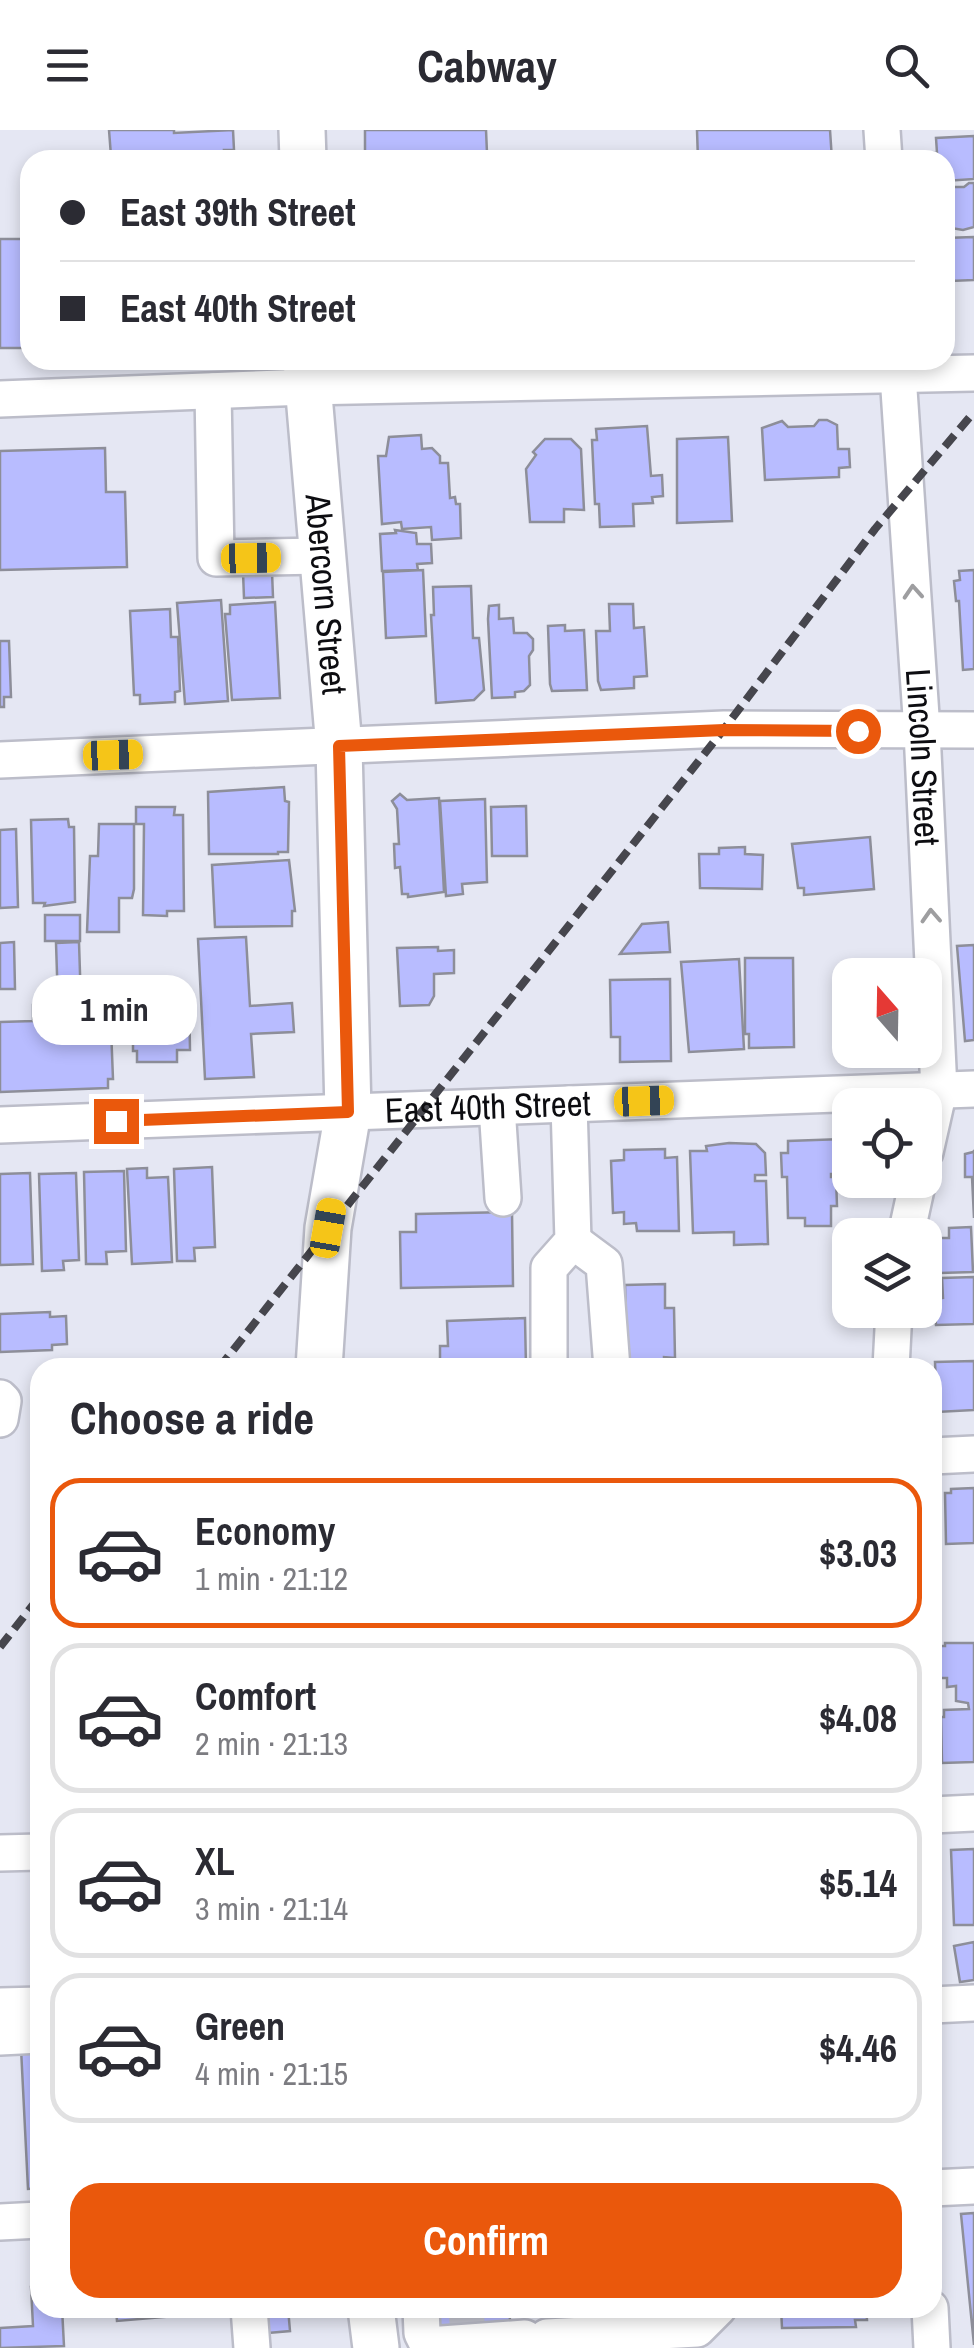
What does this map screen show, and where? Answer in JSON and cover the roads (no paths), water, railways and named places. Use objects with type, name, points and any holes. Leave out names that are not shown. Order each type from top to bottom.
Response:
[{"type":"main road","name":"Abercorn Street","points":[[306,374],[339,746],[348,1112],[328,1228],[320,1358]]},
{"type":"main road","points":[[372,2318],[376,2348]]},
{"type":"street","points":[[0,399],[213,391],[306,374],[644,370]]},
{"type":"street","name":"Lincoln Street","points":[[898,370],[922,732],[957,1089],[942,1119]]},
{"type":"street","points":[[936,370],[974,373]]},
{"type":"street","points":[[213,391],[216,558],[321,556]]},
{"type":"street","points":[[0,760],[724,730],[974,730]]},
{"type":"street","name":"East 40th Street","points":[[0,1125],[957,1089]]},
{"type":"street","points":[[550,1358],[548,1268],[573,1241],[569,1104]]},
{"type":"street","points":[[497,1107],[502,1198]]},
{"type":"street","points":[[573,1241],[604,1264],[611,1358]]},
{"type":"street","points":[[892,1358],[893,1328]]},
{"type":"street","points":[[0,1398],[0,1419]]},
{"type":"street","points":[[942,1456],[974,1454]]},
{"type":"street","points":[[942,1815],[974,1813]]},
{"type":"street","points":[[0,1854],[30,1852]]},
{"type":"street","points":[[942,2005],[974,2004]]},
{"type":"street","points":[[0,2006],[30,2005]]},
{"type":"street","points":[[0,2037],[30,2036]]},
{"type":"street","points":[[942,2188],[974,2186]]},
{"type":"street","points":[[0,2222],[30,2220]]},
{"type":"street","points":[[250,2318],[252,2348]]},
{"type":"street","points":[[421,2318],[428,2345],[536,2333],[704,2328]]},
{"type":"street","points":[[930,2318],[932,2348]]},
{"type":"tunnel","points":[[467,2318],[468,2335]]},
{"type":"railway","points":[[227,1358],[724,729],[875,529],[974,412]]},
{"type":"railway","points":[[0,1647],[30,1609]]}]
